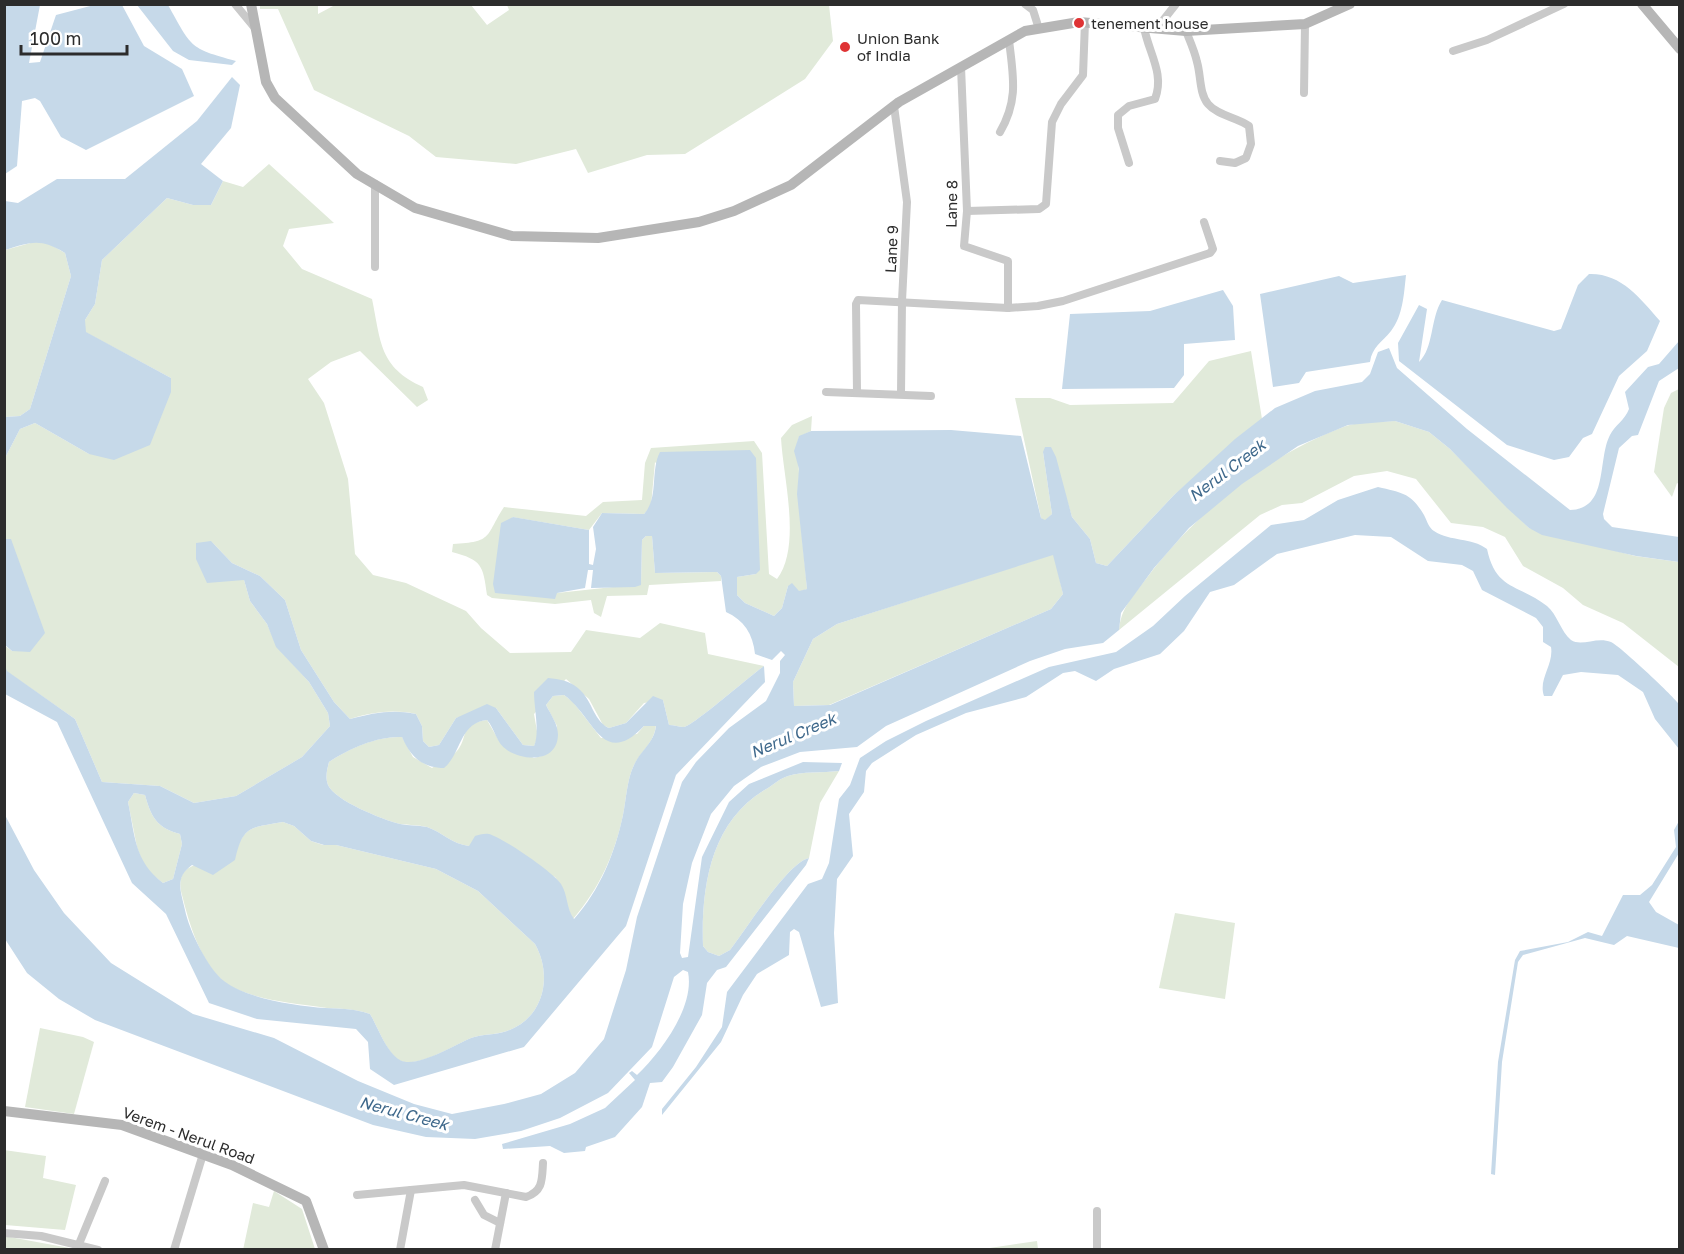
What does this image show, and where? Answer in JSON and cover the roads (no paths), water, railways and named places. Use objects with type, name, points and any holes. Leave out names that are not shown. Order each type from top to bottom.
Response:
[{"type":"main road","points":[[251,4],[266,82],[275,98],[357,174],[415,208],[512,236],[598,238],[699,222],[734,211],[791,185],[894,106],[1025,32],[1084,22],[1186,31],[1305,24],[1350,4]]},
{"type":"main road","points":[[1642,4],[1680,49]]},
{"type":"main road","name":"Verem - Nerul Road","points":[[4,1111],[122,1125],[232,1165],[306,1201],[324,1250]]},
{"type":"street","points":[[235,4],[254,27]]},
{"type":"street","points":[[1024,4],[1033,10],[1039,29]]},
{"type":"street","points":[[1157,28],[1176,4]]},
{"type":"street","points":[[1452,51],[1487,40],[1564,4]]},
{"type":"street","points":[[967,211],[1039,209],[1046,204],[1053,122],[1061,104],[1083,75],[1084,22]]},
{"type":"street","points":[[1304,93],[1305,24]]},
{"type":"street","points":[[1129,164],[1118,128],[1118,115],[1129,106],[1155,99],[1159,90],[1159,75],[1147,45],[1144,27]]},
{"type":"street","points":[[1186,31],[1197,62],[1202,93],[1208,104],[1221,114],[1237,117],[1249,126],[1251,144],[1246,158],[1235,163],[1220,161]]},
{"type":"street","points":[[1000,132],[1011,112],[1014,83],[1009,40]]},
{"type":"street","name":"Lane 8","points":[[961,67],[967,211],[964,246],[1007,260],[1009,263],[1008,308]]},
{"type":"street","name":"Lane 9","points":[[894,106],[907,202],[902,301],[901,394]]},
{"type":"street","points":[[375,184],[375,267]]},
{"type":"street","points":[[857,393],[856,302],[861,300],[902,301],[1008,308],[1063,301],[1210,253],[1213,249],[1203,222]]},
{"type":"street","points":[[826,392],[931,396]]},
{"type":"street","points":[[174,1250],[203,1154]]},
{"type":"street","points":[[357,1195],[464,1185],[526,1197],[535,1194],[542,1186],[543,1163]]},
{"type":"street","points":[[79,1244],[105,1181]]},
{"type":"street","points":[[400,1250],[411,1190]]},
{"type":"street","points":[[495,1250],[507,1193]]},
{"type":"street","points":[[475,1200],[484,1215],[500,1223]]},
{"type":"street","points":[[1097,1211],[1097,1250]]},
{"type":"street","points":[[4,1233],[41,1236],[98,1250]]},
{"type":"water","points":[[5,4],[40,5],[29,63],[40,62],[56,15],[94,5],[122,5],[144,46],[182,69],[194,96],[86,150],[61,137],[40,101],[35,98],[22,101],[17,166],[5,174]]},
{"type":"water","points":[[137,5],[168,5],[187,38],[193,44],[208,53],[236,61],[232,65],[189,60],[173,51]]},
{"type":"water","points":[[232,77],[240,85],[231,128],[201,164],[223,181],[211,205],[193,205],[167,198],[102,260],[95,304],[85,320],[86,332],[171,378],[171,392],[150,445],[114,460],[89,454],[35,423],[20,429],[5,458],[5,417],[20,416],[30,409],[71,276],[65,253],[49,245],[29,243],[5,250],[5,201],[18,203],[57,179],[125,179],[197,121]]},
{"type":"water","points":[[1589,274],[1620,282],[1629,288],[1660,321],[1647,351],[1619,376],[1592,434],[1583,438],[1569,457],[1554,460],[1507,445],[1399,361],[1398,343],[1419,305],[1427,309],[1419,362],[1430,341],[1435,316],[1442,300],[1554,331],[1561,329],[1578,285]]},
{"type":"water","points":[[1406,275],[1398,318],[1391,331],[1375,348],[1370,362],[1306,372],[1299,383],[1273,387],[1260,294],[1339,276],[1353,283]]},
{"type":"water","points":[[1223,290],[1233,306],[1235,340],[1184,344],[1184,375],[1174,388],[1062,389],[1070,314],[1150,311]]},
{"type":"water","name":"Nerul Creek","points":[[1679,341],[1679,368],[1659,381],[1638,435],[1632,436],[1619,448],[1603,514],[1604,519],[1612,527],[1679,537],[1679,562],[1636,556],[1542,535],[1529,528],[1507,508],[1450,449],[1429,432],[1395,421],[1348,425],[1298,446],[1242,484],[1189,528],[1154,568],[1121,613],[1119,630],[1103,643],[1065,649],[1030,661],[886,726],[857,747],[800,752],[761,767],[734,786],[711,814],[692,863],[683,904],[680,953],[682,958],[688,957],[702,857],[729,802],[749,784],[803,762],[842,763],[839,771],[800,773],[783,778],[749,802],[722,836],[713,856],[708,878],[703,923],[703,946],[708,952],[719,956],[730,950],[767,898],[790,871],[809,858],[806,865],[726,967],[717,970],[707,983],[702,1015],[662,1082],[650,1083],[642,1107],[615,1137],[586,1147],[585,1151],[564,1153],[550,1146],[503,1149],[502,1144],[570,1124],[605,1108],[635,1080],[629,1073],[632,1071],[637,1075],[666,1042],[686,1000],[689,986],[688,972],[683,970],[674,977],[652,1047],[608,1093],[560,1118],[521,1131],[475,1139],[426,1137],[373,1125],[95,1020],[59,999],[27,973],[5,939],[5,815],[34,870],[64,913],[111,963],[193,1014],[274,1038],[358,1081],[414,1104],[452,1114],[541,1094],[575,1073],[604,1039],[626,970],[637,917],[682,782],[696,762],[729,728],[766,701],[780,673],[780,661],[785,655],[781,651],[772,660],[755,654],[746,628],[738,619],[726,612],[721,576],[717,572],[655,573],[652,536],[646,536],[642,540],[641,585],[591,588],[593,570],[588,570],[585,588],[557,593],[555,599],[495,593],[493,584],[501,523],[513,517],[589,530],[589,564],[593,565],[596,549],[593,527],[602,513],[644,514],[649,508],[655,467],[660,452],[750,450],[756,458],[760,570],[756,574],[737,577],[737,595],[745,603],[774,616],[782,608],[788,586],[792,583],[799,591],[807,589],[797,494],[799,469],[794,451],[799,436],[811,431],[951,430],[1021,436],[1041,518],[1045,520],[1052,514],[1043,452],[1045,447],[1051,447],[1056,457],[1072,517],[1090,539],[1096,563],[1107,566],[1174,495],[1235,439],[1275,408],[1315,391],[1362,382],[1370,374],[1378,352],[1389,348],[1397,368],[1467,429],[1570,510],[1582,508],[1591,501],[1596,492],[1600,482],[1606,445],[1610,435],[1629,409],[1625,392],[1648,367],[1659,364]],"holes":[[[1053,555],[1063,594],[1051,609],[830,705],[794,706],[793,682],[813,639],[837,624]]]},
{"type":"water","points":[[1378,487],[1410,498],[1434,531],[1447,537],[1481,545],[1487,549],[1496,573],[1510,585],[1547,606],[1571,640],[1580,642],[1606,640],[1624,652],[1679,704],[1679,749],[1655,719],[1643,692],[1618,675],[1581,672],[1563,675],[1552,696],[1544,696],[1543,684],[1551,647],[1543,642],[1543,627],[1536,618],[1482,590],[1473,571],[1462,565],[1428,561],[1391,537],[1355,535],[1277,554],[1234,585],[1210,592],[1184,631],[1160,654],[1114,669],[1096,681],[1075,671],[1063,673],[1026,697],[966,713],[916,735],[872,763],[866,771],[864,792],[849,814],[853,856],[837,879],[834,933],[838,1003],[821,1007],[799,932],[794,929],[790,932],[789,955],[757,974],[743,995],[721,1042],[662,1115],[662,1109],[696,1067],[722,1027],[727,992],[808,884],[822,879],[829,863],[839,799],[850,785],[860,758],[886,741],[926,721],[1049,667],[1116,652],[1153,626],[1185,596],[1271,525],[1304,520],[1338,500]]},
{"type":"water","points":[[5,539],[11,539],[45,633],[30,652],[12,651],[5,645]]},
{"type":"water","points":[[211,541],[232,563],[260,576],[285,600],[301,650],[334,702],[350,719],[383,712],[416,714],[422,726],[423,741],[429,747],[439,745],[456,718],[487,704],[496,708],[523,745],[534,746],[537,727],[534,692],[548,678],[575,686],[588,700],[602,723],[609,728],[626,723],[653,696],[663,700],[669,725],[684,727],[764,666],[765,682],[676,775],[626,926],[524,1047],[394,1085],[370,1069],[368,1042],[356,1029],[257,1019],[209,1003],[166,914],[132,883],[57,722],[5,694],[5,666],[7,671],[75,719],[102,782],[160,786],[194,803],[236,796],[302,757],[330,726],[328,713],[309,682],[276,647],[267,624],[250,601],[244,580],[207,583],[196,559],[196,543]],"holes":[[[564,695],[608,741],[618,743],[630,738],[644,726],[656,726],[653,737],[632,771],[620,829],[611,857],[592,896],[574,919],[561,884],[516,848],[496,837],[489,834],[475,836],[469,846],[463,845],[427,827],[400,824],[371,814],[339,797],[328,785],[326,776],[329,762],[355,748],[393,737],[402,737],[418,760],[429,766],[444,768],[471,727],[487,720],[500,744],[507,750],[522,756],[546,755],[552,751],[558,735],[556,723],[546,705],[553,696]],[[134,793],[145,795],[150,810],[160,825],[180,834],[182,844],[173,879],[163,883],[146,866],[137,847],[128,802]],[[283,822],[294,826],[311,841],[436,869],[478,891],[535,944],[540,956],[544,982],[537,1006],[520,1025],[507,1031],[471,1038],[425,1059],[407,1062],[400,1060],[391,1051],[370,1014],[259,997],[224,981],[212,968],[195,938],[185,910],[181,880],[186,870],[192,865],[213,875],[235,860],[241,840],[255,827]]]},
{"type":"water","points":[[1679,821],[1679,853],[1649,902],[1656,912],[1679,925],[1679,948],[1627,936],[1614,945],[1585,938],[1523,955],[1518,962],[1502,1062],[1495,1175],[1491,1174],[1498,1062],[1515,960],[1520,951],[1568,942],[1588,932],[1602,936],[1623,895],[1640,895],[1652,885],[1676,847],[1674,830]]},
{"type":"place","name":"tenement house","points":[[1079,23]]},
{"type":"place","name":"Union Bank of India","points":[[845,47]]}]
